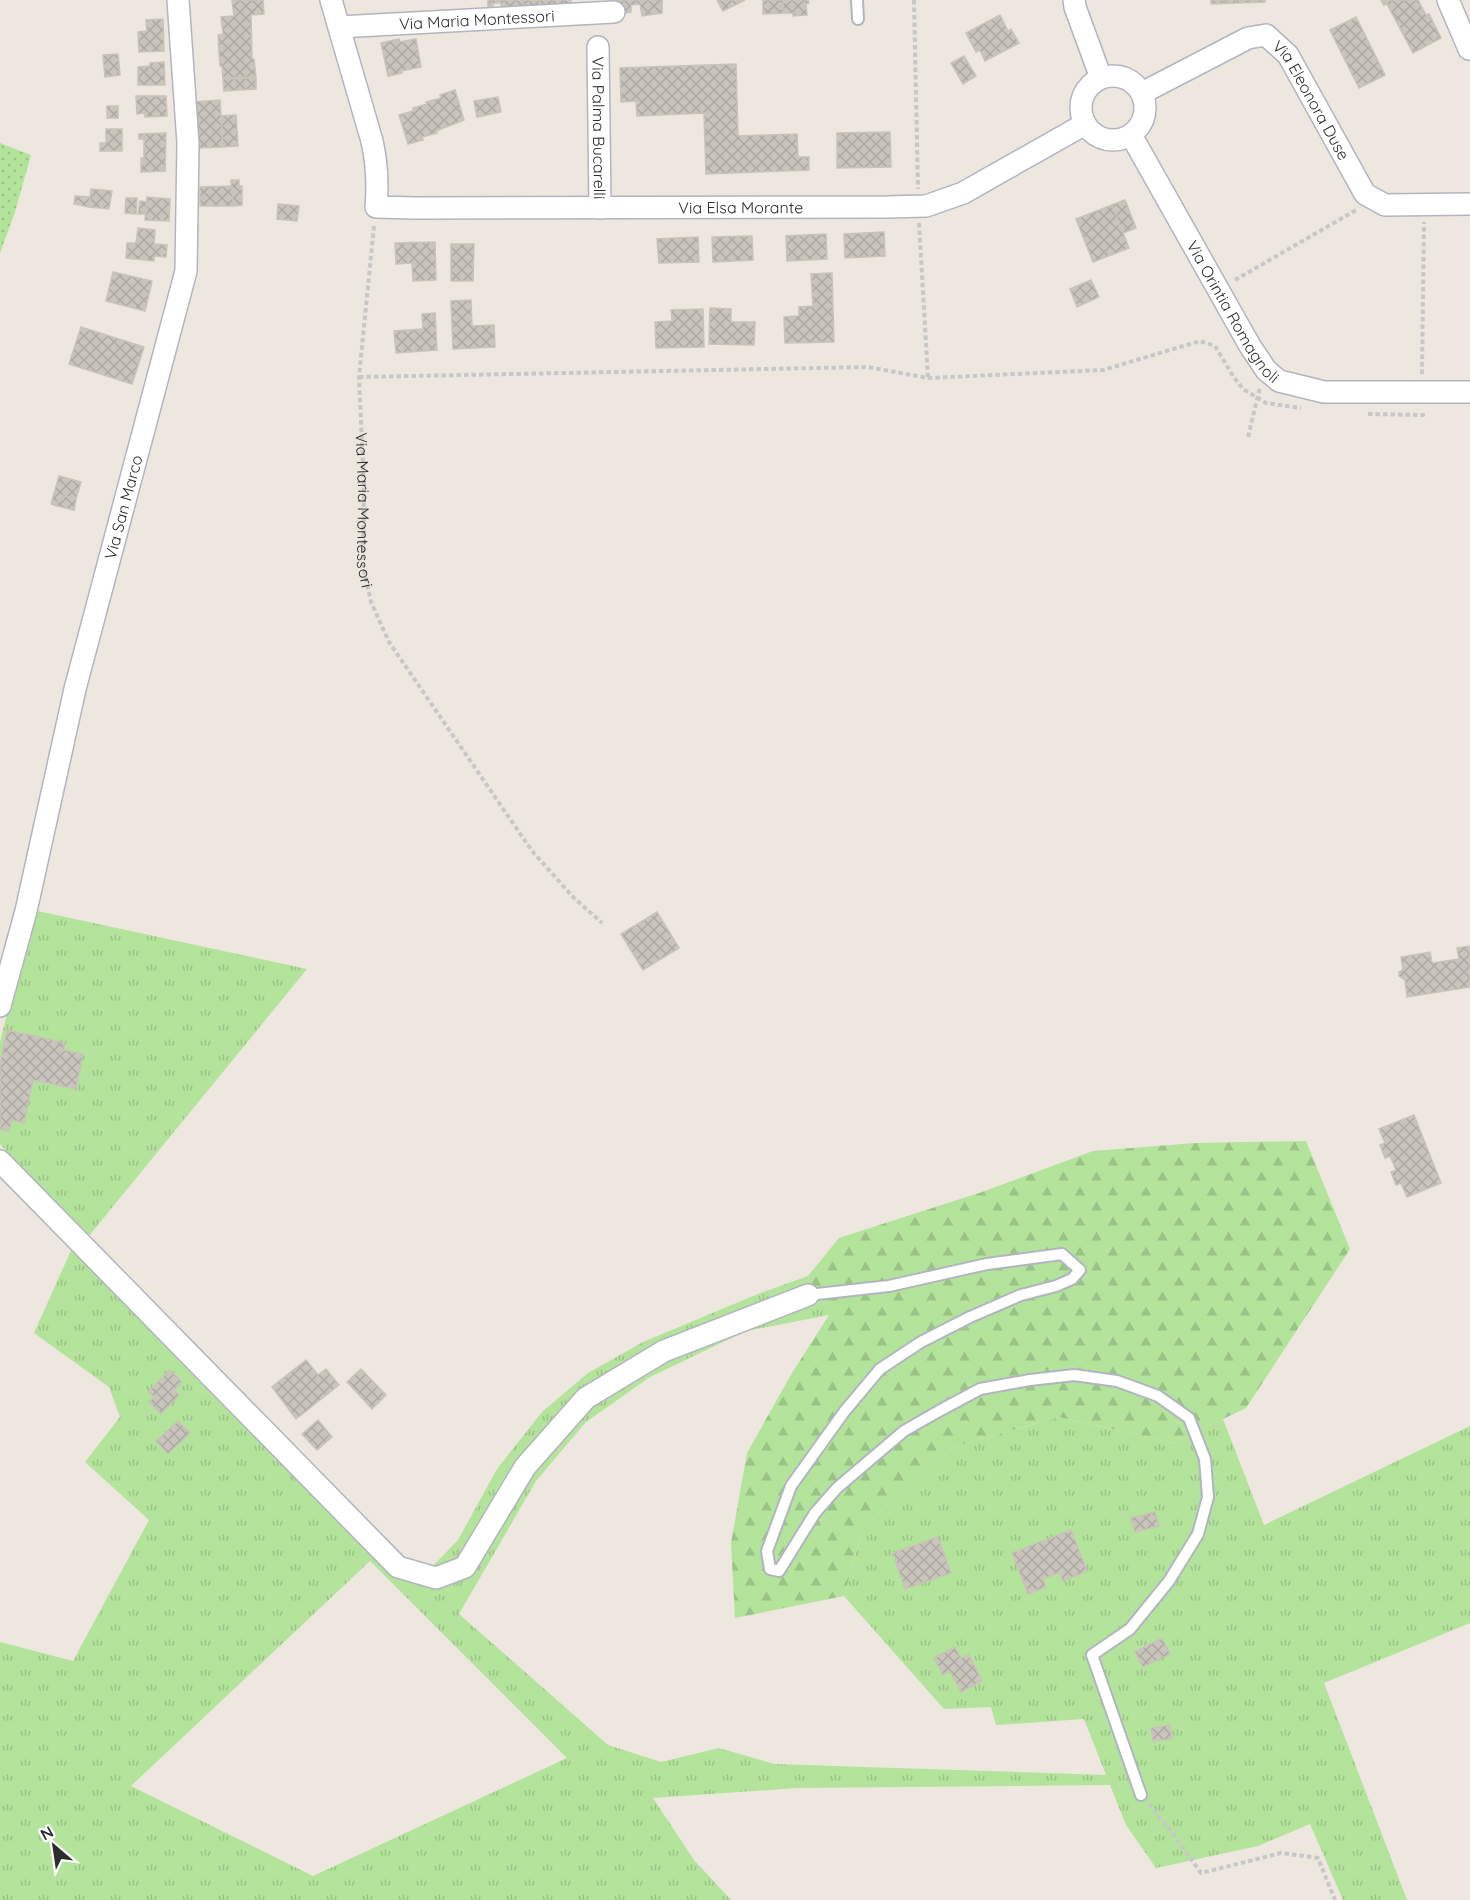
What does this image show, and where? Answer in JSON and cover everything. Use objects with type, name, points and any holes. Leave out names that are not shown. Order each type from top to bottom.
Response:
[{"type":"street","name":"Via San Marco","points":[[0,1006],[26,912],[75,689],[186,271],[188,143],[178,0]]},
{"type":"street","points":[[331,0],[377,161],[376,207]]},
{"type":"street","points":[[1074,0],[1101,78]]},
{"type":"street","points":[[1448,0],[1469,49]]},
{"type":"street","name":"Via Maria Montessori","points":[[339,27],[614,12]]},
{"type":"street","name":"Via Eleonora Duse","points":[[1142,93],[1248,38],[1266,35],[1288,55],[1359,185],[1365,194],[1375,199]]},
{"type":"street","name":"Via Palma Bucarelli","points":[[598,47],[600,208]]},
{"type":"street","points":[[1120,76],[1129,80],[1142,93],[1145,111],[1143,120],[1131,135],[1111,141],[1091,133],[1085,124],[1081,114],[1081,103],[1085,92],[1101,78],[1120,76]]},
{"type":"street","name":"Via Elsa Morante","points":[[376,207],[926,206],[963,193],[1085,124]]},
{"type":"street","name":"Via Orintia Romagnoli","points":[[1131,135],[1250,346],[1266,370],[1279,381],[1324,392],[1470,392]]},
{"type":"street","points":[[1375,199],[1385,205],[1470,204]]},
{"type":"street","points":[[0,1161],[398,1567],[436,1578],[465,1567],[525,1467],[586,1398],[664,1351],[808,1295]]},
{"type":"lane","points":[[857,0],[858,19]]},
{"type":"lane","points":[[808,1295],[889,1286],[987,1264],[1062,1254],[1080,1270],[1072,1279],[1056,1286],[1021,1295],[940,1332],[880,1369],[844,1412],[791,1486],[767,1551],[770,1569],[779,1571],[815,1513],[837,1488],[904,1431],[980,1389],[1074,1375],[1117,1381],[1158,1396],[1190,1418],[1205,1459],[1208,1497],[1198,1534],[1169,1581],[1130,1629],[1092,1655],[1141,1795]]},
{"type":"path","points":[[1218,290],[1375,199]]},
{"type":"path","points":[[1366,414],[1423,415],[1424,204]]},
{"type":"path","name":"Via Maria Montessori","points":[[376,207],[359,377],[364,488],[363,564],[371,602],[389,642],[532,851],[573,897],[602,923]]},
{"type":"path","points":[[359,377],[868,367],[928,378],[1103,370],[1200,341],[1215,346],[1243,389],[1266,404],[1310,410]]},
{"type":"path","points":[[1248,436],[1266,370]]},
{"type":"path","points":[[1141,1795],[1201,1873],[1281,1853],[1318,1858],[1335,1900]]},
{"type":"green space","points":[[0,143],[31,155],[15,212],[0,253]]},
{"type":"green space","points":[[33,910],[307,969],[88,1237],[393,1553],[432,1567],[458,1540],[497,1469],[542,1412],[588,1373],[643,1342],[758,1294],[808,1276],[829,1315],[746,1331],[650,1377],[586,1422],[536,1481],[459,1614],[608,1745],[661,1762],[719,1748],[774,1764],[1106,1775],[1084,1719],[996,1725],[991,1707],[944,1709],[844,1596],[863,1527],[953,1447],[1059,1417],[1173,1443],[1223,1419],[1264,1525],[1470,1426],[1470,1623],[1324,1683],[1407,1900],[1343,1900],[1310,1824],[1258,1846],[1156,1868],[1126,1825],[1110,1785],[797,1788],[653,1798],[694,1860],[731,1900],[0,1900],[0,1642],[73,1661],[149,1520],[85,1462],[120,1417],[109,1387],[34,1333],[73,1246],[88,1236],[0,1144],[0,1042]],"holes":[[[370,1561],[567,1758],[313,1876],[131,1786]]]},
{"type":"green space","points":[[1306,1141],[1350,1249],[1246,1408],[1173,1443],[1059,1417],[953,1447],[863,1527],[844,1596],[735,1618],[731,1543],[747,1453],[792,1373],[829,1315],[808,1276],[839,1238],[982,1192],[1093,1151],[1195,1143]]},
{"type":"building","points":[[232,0],[263,0],[264,14],[251,15],[252,59],[254,59],[256,78],[223,79],[218,35],[223,34],[221,17],[234,16]]},
{"type":"building","points":[[488,0],[523,0],[524,12],[502,14],[501,3],[493,3],[493,14],[488,15]]},
{"type":"building","points":[[523,0],[539,0],[540,11],[524,12]]},
{"type":"building","points":[[539,0],[571,0],[571,9],[540,11]]},
{"type":"building","points":[[615,0],[662,0],[662,13],[642,16],[640,4],[631,5],[631,12],[616,14]]},
{"type":"building","points":[[717,0],[745,0],[723,11]]},
{"type":"building","points":[[763,0],[783,0],[783,13],[763,14]]},
{"type":"building","points":[[783,0],[808,0],[807,15],[793,16],[793,13],[783,13]]},
{"type":"building","points":[[1211,0],[1265,0],[1265,2],[1211,4]]},
{"type":"building","points":[[1381,0],[1418,0],[1426,15],[1429,14],[1441,38],[1413,53],[1387,4],[1384,5]]},
{"type":"building","points":[[1000,15],[1008,31],[1011,29],[1019,43],[985,61],[980,50],[976,52],[966,33]]},
{"type":"building","points":[[1356,17],[1385,75],[1359,88],[1330,30]]},
{"type":"building","points":[[163,19],[164,51],[139,52],[138,32],[147,31],[146,20]]},
{"type":"building","points":[[399,39],[400,42],[416,39],[421,67],[388,76],[381,43]]},
{"type":"building","points":[[118,54],[120,75],[105,77],[103,55]]},
{"type":"building","points":[[964,56],[976,76],[963,84],[951,63]]},
{"type":"building","points":[[164,62],[165,85],[138,85],[138,67]]},
{"type":"building","points":[[736,64],[738,136],[797,134],[798,157],[809,157],[809,170],[706,174],[704,113],[637,116],[636,101],[621,102],[620,68]]},
{"type":"building","points":[[256,78],[256,89],[224,91],[223,79]]},
{"type":"building","points":[[455,90],[464,120],[436,131],[437,133],[422,137],[423,140],[408,144],[399,115],[413,111],[413,108],[441,98],[440,95]]},
{"type":"building","points":[[136,96],[166,96],[167,116],[145,117],[145,113],[137,114]]},
{"type":"building","points":[[498,97],[501,112],[477,117],[474,101]]},
{"type":"building","points":[[220,100],[223,147],[198,148],[195,102]]},
{"type":"building","points":[[107,106],[118,106],[118,118],[107,118]]},
{"type":"building","points":[[236,115],[238,146],[223,147],[221,116]]},
{"type":"building","points":[[106,129],[122,129],[122,151],[100,151],[100,143],[106,143]]},
{"type":"building","points":[[890,132],[891,167],[837,168],[837,133]]},
{"type":"building","points":[[166,133],[165,171],[141,172],[144,139],[139,139],[139,134]]},
{"type":"building","points":[[231,180],[239,180],[239,186],[242,186],[242,205],[233,206]]},
{"type":"building","points":[[232,186],[233,206],[200,206],[200,187]]},
{"type":"building","points":[[91,189],[112,191],[109,209],[89,207]]},
{"type":"building","points":[[75,196],[90,197],[89,207],[74,204]]},
{"type":"building","points":[[147,197],[170,199],[169,221],[145,220]]},
{"type":"building","points":[[126,198],[137,198],[136,214],[125,213]]},
{"type":"building","points":[[1125,200],[1136,228],[1123,233],[1112,205]]},
{"type":"building","points":[[140,201],[147,202],[146,214],[138,214]]},
{"type":"building","points":[[278,204],[299,206],[297,221],[277,219]]},
{"type":"building","points":[[1112,205],[1129,248],[1093,262],[1076,219]]},
{"type":"building","points":[[138,228],[155,230],[154,244],[167,245],[166,257],[154,256],[154,261],[126,258],[127,243],[136,243]]},
{"type":"building","points":[[884,232],[885,256],[845,258],[844,234]]},
{"type":"building","points":[[826,234],[827,259],[787,261],[786,236]]},
{"type":"building","points":[[752,236],[753,260],[713,262],[712,237]]},
{"type":"building","points":[[698,237],[699,262],[659,263],[657,239]]},
{"type":"building","points":[[435,242],[436,280],[413,281],[412,263],[396,264],[395,243]]},
{"type":"building","points":[[451,244],[474,244],[473,281],[451,281]]},
{"type":"building","points":[[113,272],[152,281],[145,311],[106,301]]},
{"type":"building","points":[[832,273],[834,342],[785,343],[784,317],[799,316],[799,307],[813,306],[811,274]]},
{"type":"building","points":[[1091,280],[1099,297],[1077,307],[1070,289]]},
{"type":"building","points":[[471,300],[472,326],[494,325],[495,347],[453,349],[451,301]]},
{"type":"building","points":[[710,308],[731,309],[731,322],[755,322],[754,345],[709,344]]},
{"type":"building","points":[[703,309],[704,347],[656,348],[655,322],[672,321],[671,310]]},
{"type":"building","points":[[435,313],[437,350],[396,353],[394,331],[423,329],[422,314]]},
{"type":"building","points":[[81,327],[144,347],[132,384],[69,364]]},
{"type":"building","points":[[59,476],[81,482],[76,499],[59,495],[57,506],[51,504]]},
{"type":"building","points":[[59,495],[76,499],[74,510],[57,506]]},
{"type":"building","points":[[657,912],[679,948],[643,970],[621,934]]},
{"type":"building","points":[[1470,946],[1470,987],[1407,997],[1405,980],[1399,976],[1399,972],[1403,970],[1401,957],[1430,952],[1432,963],[1459,959],[1457,948]]},
{"type":"building","points":[[7,1030],[65,1043],[63,1050],[83,1054],[76,1089],[33,1080],[24,1123],[12,1120],[9,1131],[0,1129],[0,1064]]},
{"type":"building","points":[[1414,1115],[1441,1183],[1407,1197],[1401,1183],[1396,1185],[1391,1172],[1396,1170],[1390,1156],[1385,1158],[1380,1145],[1385,1143],[1379,1129]]},
{"type":"building","points":[[306,1360],[318,1375],[326,1369],[339,1385],[296,1419],[272,1387]]},
{"type":"building","points":[[361,1369],[386,1395],[372,1409],[347,1382]]},
{"type":"building","points":[[170,1370],[182,1382],[174,1390],[179,1395],[161,1414],[149,1402],[154,1397],[148,1392]]},
{"type":"building","points":[[318,1420],[332,1437],[317,1450],[302,1434]]},
{"type":"building","points":[[178,1421],[190,1433],[168,1454],[156,1441]]},
{"type":"building","points":[[1155,1512],[1159,1526],[1135,1532],[1131,1518]]},
{"type":"building","points":[[1071,1530],[1087,1571],[1063,1581],[1060,1572],[1043,1579],[1046,1587],[1028,1594],[1012,1553]]},
{"type":"building","points":[[938,1537],[951,1573],[905,1589],[893,1553]]},
{"type":"building","points":[[1162,1638],[1170,1654],[1143,1667],[1135,1652]]},
{"type":"building","points":[[955,1647],[961,1658],[969,1655],[982,1681],[961,1692],[950,1671],[943,1675],[934,1658]]},
{"type":"building","points":[[1170,1725],[1172,1739],[1153,1741],[1151,1728]]}]
